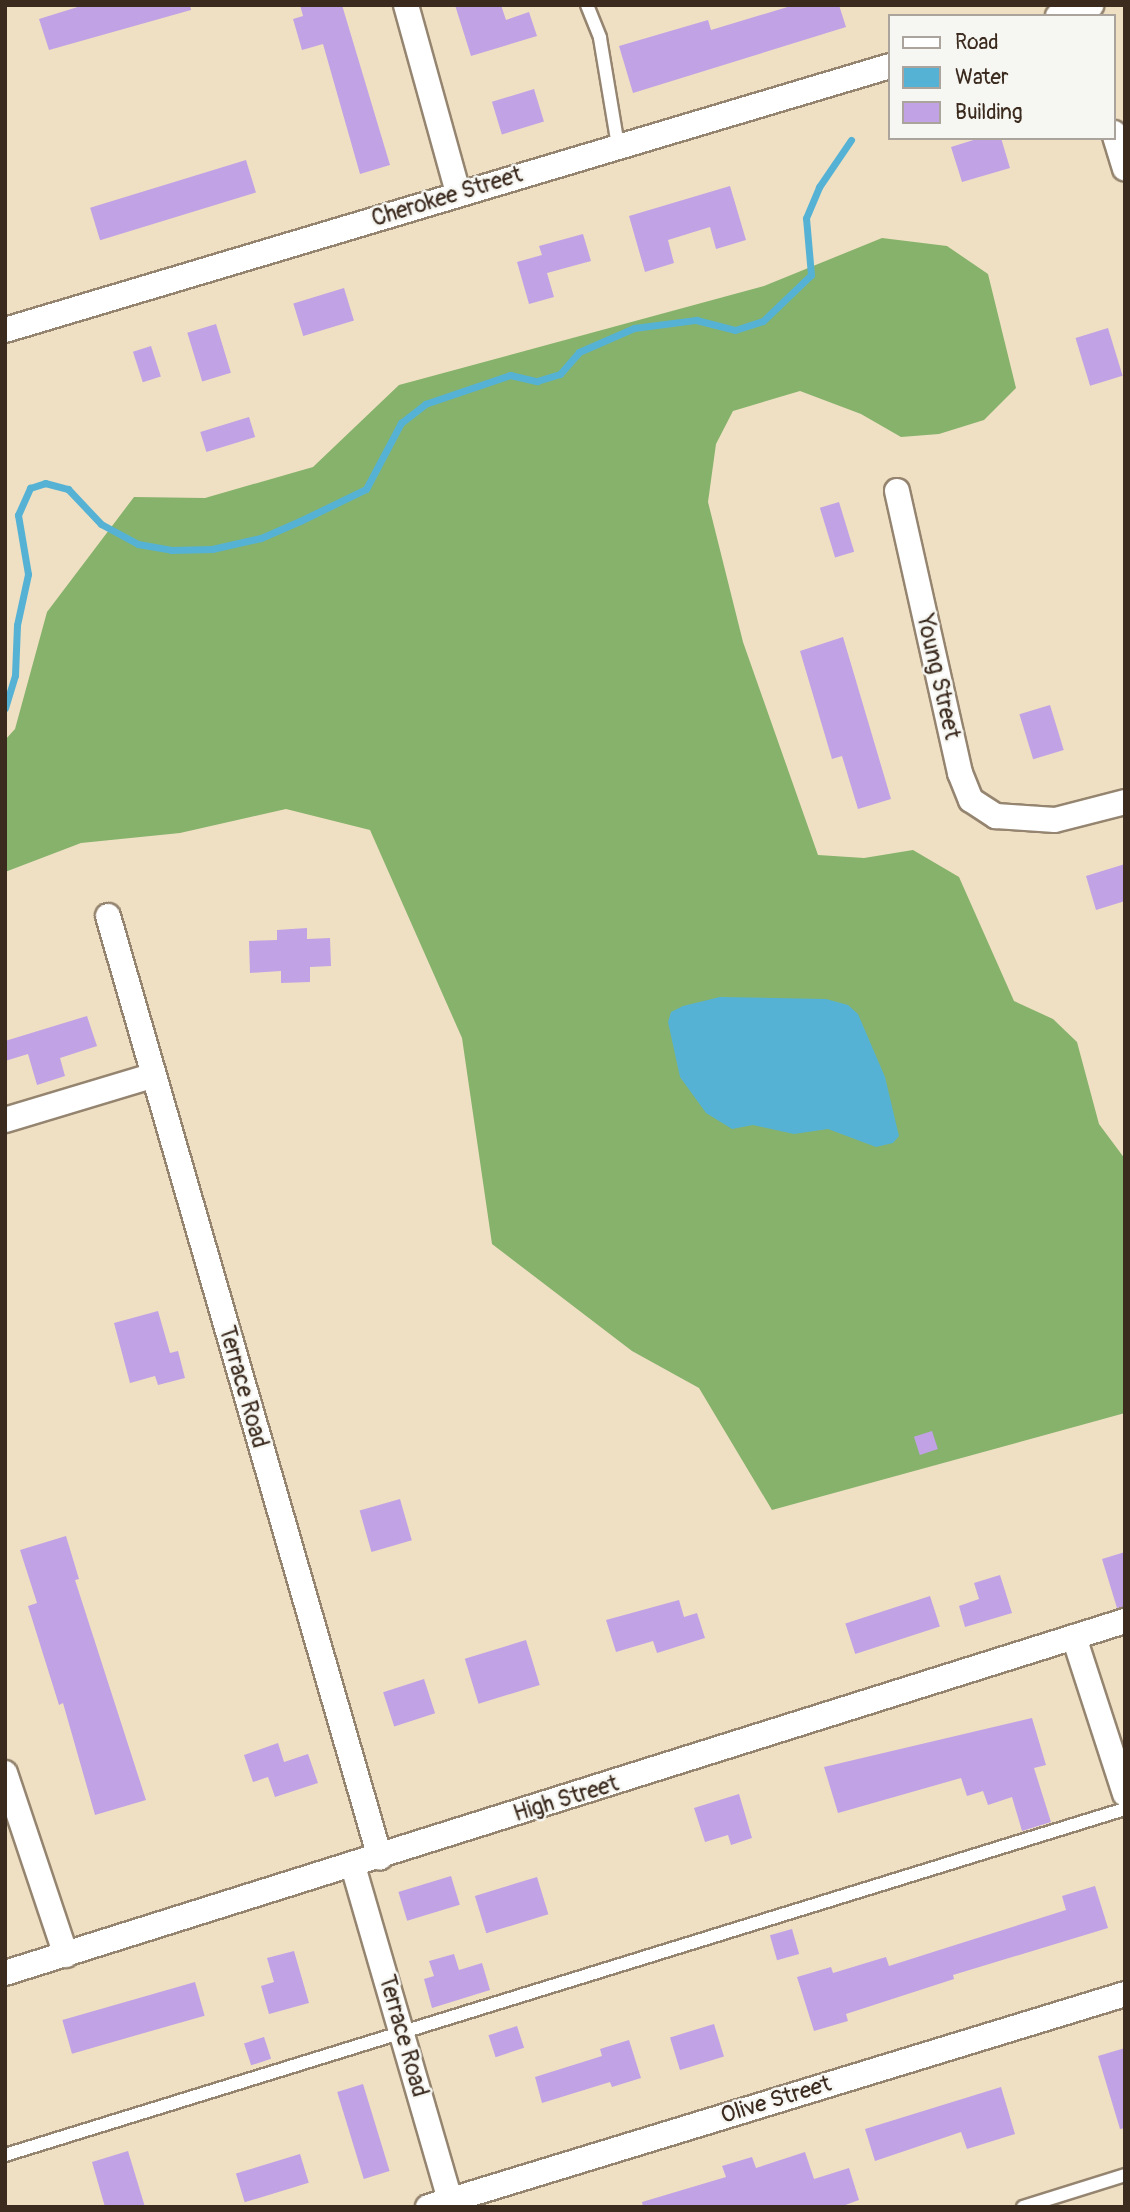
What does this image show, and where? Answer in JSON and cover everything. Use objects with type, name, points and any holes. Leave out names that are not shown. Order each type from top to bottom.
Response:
[{"type":"street","points":[[406,5],[458,193]]},
{"type":"street","name":"Cherokee Street","points":[[5,330],[888,67]]},
{"type":"street","points":[[1116,139],[1125,168]]},
{"type":"street","name":"Young Street","points":[[897,491],[960,773],[971,800],[996,816],[1055,820],[1125,802]]},
{"type":"street","name":"Terrace Road","points":[[108,916],[152,1076],[380,1858]]},
{"type":"street","points":[[5,1120],[152,1076]]},
{"type":"street","name":"High Street","points":[[5,1973],[380,1858],[1125,1621]]},
{"type":"street","points":[[1074,1637],[1125,1794]]},
{"type":"street","points":[[5,1773],[66,1955]]},
{"type":"street","name":"Terrace Road","points":[[353,1866],[402,2035],[443,2205]]},
{"type":"street","name":"Olive Street","points":[[443,2205],[1125,1994]]},
{"type":"lane","points":[[587,5],[600,38],[618,146]]},
{"type":"lane","points":[[5,2155],[402,2035],[1125,1809]]},
{"type":"lane","points":[[1023,2207],[1125,2175]]},
{"type":"green space","points":[[882,238],[947,246],[988,274],[1016,388],[984,420],[939,434],[901,437],[861,414],[800,391],[733,411],[716,444],[708,502],[743,642],[818,855],[864,858],[913,850],[959,877],[1014,1001],[1053,1019],[1077,1042],[1099,1124],[1125,1159],[1125,1413],[772,1510],[699,1388],[632,1351],[492,1244],[462,1038],[370,830],[286,809],[180,833],[81,843],[5,872],[5,740],[15,729],[47,612],[134,497],[205,498],[313,467],[399,385],[764,286]]},
{"type":"water","points":[[720,997],[826,999],[848,1005],[858,1014],[885,1077],[899,1136],[893,1143],[876,1147],[828,1129],[794,1134],[753,1125],[732,1129],[706,1113],[680,1077],[668,1022],[671,1012],[683,1006]]},
{"type":"building","points":[[84,5],[190,5],[191,10],[49,50],[39,19]]},
{"type":"building","points":[[300,5],[342,5],[390,165],[360,174],[323,44],[302,50],[293,19],[303,16]]},
{"type":"building","points":[[455,5],[501,5],[506,20],[529,12],[537,36],[471,56]]},
{"type":"building","points":[[794,5],[839,5],[846,27],[633,93],[619,46],[708,20],[711,30]]},
{"type":"building","points":[[534,89],[544,122],[502,134],[492,102]]},
{"type":"building","points":[[974,140],[1002,140],[1010,168],[962,182],[951,147]]},
{"type":"building","points":[[246,160],[256,193],[100,240],[90,208]]},
{"type":"building","points":[[730,186],[746,240],[716,249],[710,227],[668,240],[674,263],[645,272],[629,216]]},
{"type":"building","points":[[583,234],[591,261],[547,273],[554,297],[529,304],[517,262],[542,255],[539,246]]},
{"type":"building","points":[[344,288],[354,321],[303,336],[293,303]]},
{"type":"building","points":[[216,324],[231,373],[202,382],[187,333]]},
{"type":"building","points":[[1108,328],[1123,376],[1090,386],[1075,338]]},
{"type":"building","points":[[151,346],[161,376],[143,382],[133,352]]},
{"type":"building","points":[[249,417],[255,437],[206,452],[200,432]]},
{"type":"building","points":[[839,502],[854,552],[835,558],[820,508]]},
{"type":"building","points":[[843,637],[891,799],[858,809],[842,756],[832,759],[800,651]]},
{"type":"building","points":[[1050,705],[1064,750],[1033,759],[1019,714]]},
{"type":"building","points":[[1125,864],[1125,901],[1096,910],[1086,876]]},
{"type":"building","points":[[307,928],[307,939],[330,938],[331,966],[310,967],[310,982],[281,983],[281,971],[250,973],[249,941],[277,940],[277,930]]},
{"type":"building","points":[[87,1016],[97,1046],[60,1058],[65,1076],[37,1085],[28,1054],[5,1061],[5,1041]]},
{"type":"building","points":[[158,1311],[170,1353],[178,1351],[185,1378],[158,1385],[155,1376],[130,1383],[114,1323]]},
{"type":"building","points":[[932,1431],[938,1449],[920,1455],[914,1437]]},
{"type":"building","points":[[400,1499],[412,1540],[371,1552],[360,1511]]},
{"type":"building","points":[[66,1536],[79,1579],[75,1580],[146,1800],[95,1815],[63,1703],[59,1705],[28,1606],[37,1603],[20,1550]]},
{"type":"building","points":[[1125,1552],[1125,1607],[1117,1608],[1102,1559]]},
{"type":"building","points":[[1000,1575],[1012,1613],[965,1627],[959,1606],[979,1599],[974,1583]]},
{"type":"building","points":[[930,1596],[940,1626],[855,1654],[845,1624]]},
{"type":"building","points":[[679,1600],[684,1617],[697,1613],[705,1638],[657,1653],[653,1641],[616,1652],[606,1620]]},
{"type":"building","points":[[526,1640],[540,1685],[479,1704],[465,1659]]},
{"type":"building","points":[[424,1679],[435,1713],[394,1727],[383,1692]]},
{"type":"building","points":[[1032,1718],[1046,1765],[1034,1768],[1051,1822],[1022,1831],[1012,1797],[988,1805],[983,1791],[967,1796],[961,1778],[838,1813],[824,1767]]},
{"type":"building","points":[[278,1743],[284,1762],[308,1754],[318,1783],[275,1797],[268,1777],[253,1782],[244,1755]]},
{"type":"building","points":[[739,1794],[752,1838],[731,1845],[728,1835],[705,1842],[694,1808]]},
{"type":"building","points":[[451,1876],[460,1905],[407,1921],[398,1892]]},
{"type":"building","points":[[537,1877],[548,1914],[486,1933],[475,1896]]},
{"type":"building","points":[[1095,1886],[1108,1928],[953,1975],[954,1979],[846,2014],[848,2021],[814,2031],[797,1977],[831,1967],[833,1973],[886,1957],[889,1966],[1066,1910],[1062,1896]]},
{"type":"building","points":[[792,1929],[799,1954],[777,1960],[770,1935]]},
{"type":"building","points":[[294,1951],[309,2003],[269,2014],[261,1986],[274,1982],[267,1958]]},
{"type":"building","points":[[454,1954],[459,1970],[482,1963],[490,1990],[432,2008],[424,1979],[434,1976],[429,1961]]},
{"type":"building","points":[[195,1982],[205,2016],[72,2054],[62,2020]]},
{"type":"building","points":[[714,2024],[724,2057],[680,2070],[670,2037]]},
{"type":"building","points":[[517,2026],[524,2048],[496,2057],[488,2035]]},
{"type":"building","points":[[264,2037],[271,2059],[251,2065],[244,2043]]},
{"type":"building","points":[[629,2040],[641,2078],[612,2087],[610,2082],[542,2103],[535,2077],[602,2056],[600,2049]]},
{"type":"building","points":[[1125,2048],[1125,2128],[1120,2129],[1098,2056]]},
{"type":"building","points":[[363,2084],[390,2171],[364,2179],[337,2092]]},
{"type":"building","points":[[1001,2087],[1015,2134],[967,2149],[961,2132],[875,2161],[865,2129]]},
{"type":"building","points":[[128,2151],[145,2207],[105,2207],[92,2162]]},
{"type":"building","points":[[805,2152],[814,2179],[849,2168],[859,2200],[840,2207],[643,2207],[642,2202],[726,2177],[722,2166],[752,2157],[756,2168]]},
{"type":"building","points":[[300,2154],[309,2183],[245,2202],[236,2174]]},
{"type":"waterway","points":[[5,708],[15,675],[17,625],[28,574],[18,515],[30,488],[45,483],[68,489],[101,524],[138,544],[171,550],[212,549],[261,538],[366,489],[401,423],[425,404],[510,375],[537,381],[560,374],[579,352],[634,328],[696,320],[735,330],[763,321],[811,275],[806,218],[819,187],[851,140]]}]
